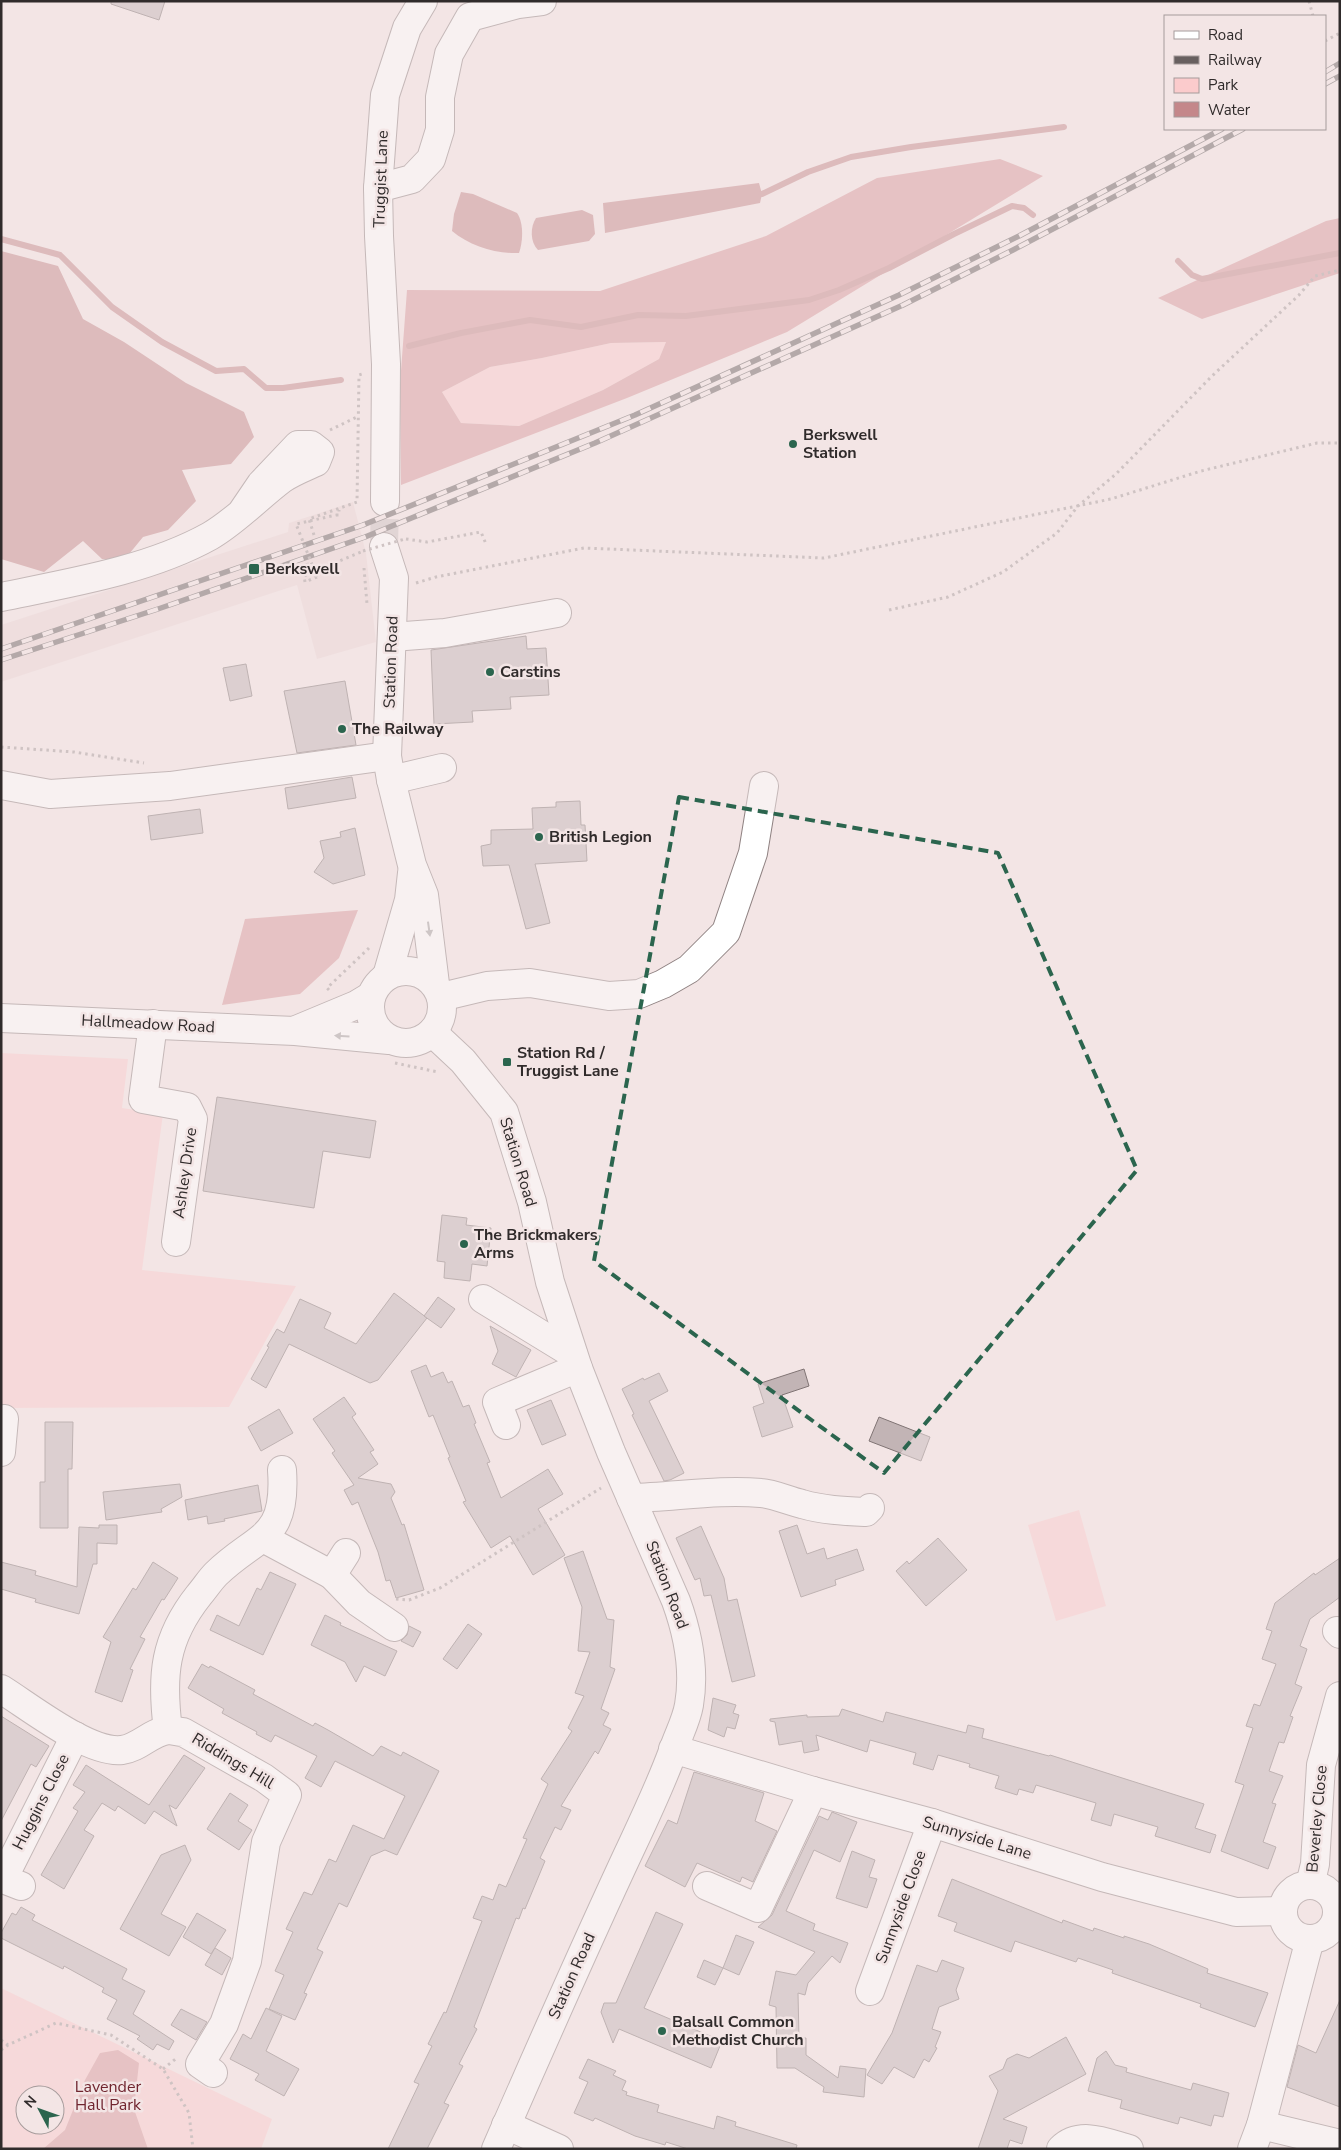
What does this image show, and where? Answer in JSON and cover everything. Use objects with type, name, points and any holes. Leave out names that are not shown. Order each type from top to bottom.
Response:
[{"type":"street","name":"Truggist Lane","points":[[384,502],[386,364],[378,188],[385,95],[407,28],[423,1]]},
{"type":"street","points":[[378,188],[412,180],[431,159],[440,130],[440,96],[449,54],[470,17],[518,4],[542,1]]},
{"type":"street","points":[[1,597],[97,577],[173,554],[211,535],[242,512],[261,484],[286,456],[298,445],[311,445]]},
{"type":"street","name":"Station Road","points":[[373,549],[394,578],[389,768],[412,866],[424,896],[442,1014],[432,1032],[463,1061],[504,1112],[532,1202],[550,1282],[575,1361],[626,1487],[676,1601],[690,1650],[689,1703],[684,1724],[673,1749],[663,1781],[595,1926],[501,2137]]},
{"type":"street","points":[[392,637],[445,634],[557,613]]},
{"type":"street","points":[[1,784],[50,794],[389,768],[442,768]]},
{"type":"street","points":[[379,986],[405,970],[426,976],[438,991],[530,982],[609,996],[639,994],[663,984],[689,969],[726,932],[753,853],[764,786]]},
{"type":"street","name":"Station Road","points":[[389,1040],[380,1033],[374,1024],[370,1006],[379,986],[409,900],[412,866]]},
{"type":"street","name":"Hallmeadow Road","points":[[294,1031],[339,1012],[379,986]]},
{"type":"street","name":"Hallmeadow Road","points":[[1,1018],[294,1031],[389,1040]]},
{"type":"street","name":"Ashley Drive","points":[[153,1024],[143,1099],[188,1107],[193,1119],[176,1242]]},
{"type":"street","points":[[389,1040],[413,1043],[425,1038],[432,1032]]},
{"type":"street","points":[[483,1299],[575,1361],[498,1405]]},
{"type":"street","points":[[1,1452],[4,1419]]},
{"type":"street","points":[[1,1689],[75,1736],[108,1750],[124,1750],[155,1734],[168,1730],[164,1699],[165,1671],[170,1644],[188,1609],[216,1574],[264,1538],[278,1519],[283,1493],[282,1470]]},
{"type":"street","points":[[626,1487],[673,1497],[731,1492],[764,1493],[803,1505],[838,1510],[866,1512],[870,1508]]},
{"type":"street","points":[[264,1538],[339,1564],[359,1603],[394,1627]]},
{"type":"street","name":"Beverley Close","points":[[1310,1885],[1315,1864],[1321,1765],[1340,1696]]},
{"type":"street","name":"Riddings Hill","points":[[168,1730],[183,1732],[206,1744],[264,1778],[287,1795],[266,1842],[247,1961],[224,2024],[189,2065]]},
{"type":"street","name":"Huggins Close","points":[[21,1886],[3,1879],[75,1736]]},
{"type":"street","name":"Sunnyside Lane","points":[[673,1749],[814,1791],[932,1823],[1102,1877],[1236,1912],[1283,1911]]},
{"type":"street","points":[[706,1886],[758,1908],[814,1791]]},
{"type":"street","name":"Sunnyside Close","points":[[870,1991],[932,1823]]},
{"type":"street","points":[[1310,1885],[1319,1886],[1333,1896],[1338,1912],[1332,1928],[1318,1938],[1310,1939],[1302,1938],[1288,1928],[1283,1911],[1285,1903],[1295,1890],[1310,1885]]},
{"type":"street","points":[[1310,1939],[1256,2137],[1340,2144]]},
{"type":"street","points":[[501,2137],[559,2149]]},
{"type":"street","points":[[1061,2149],[1067,2143],[1084,2137],[1129,2149]]},
{"type":"path","points":[[1309,1],[1312,15]]},
{"type":"path","points":[[1326,40],[1340,33]]},
{"type":"path","points":[[889,610],[948,597],[1003,572],[1058,533],[1078,506],[1116,474],[1212,376],[1293,301],[1315,276],[1340,270]]},
{"type":"path","points":[[311,445],[327,432],[359,416],[357,502],[310,519],[314,535]]},
{"type":"path","points":[[410,585],[436,577],[584,548],[824,558],[1078,506],[1201,471],[1317,443],[1340,442]]},
{"type":"path","points":[[339,510],[339,514],[336,515],[296,524],[318,577],[305,582],[304,576],[311,572],[373,549],[405,538],[427,542],[481,532],[486,544]]},
{"type":"path","points":[[367,605],[373,549]]},
{"type":"path","points":[[308,563],[311,572]]},
{"type":"path","points":[[1,747],[74,752],[147,763]]},
{"type":"path","points":[[339,1012],[327,988],[373,943]]},
{"type":"path","points":[[392,1599],[409,1600],[440,1588],[626,1487]]},
{"type":"path","points":[[1,2050],[56,2023],[111,2035],[189,2065],[189,2113],[193,2149]]},
{"type":"path","points":[[1,2040],[8,2045]]},
{"type":"highlighted area","points":[[679,797],[998,853],[1137,1170],[884,1473],[594,1261]]},
{"type":"shaded area","points":[[353,502],[366,553],[376,642],[317,659],[297,585],[1,682],[1,625],[288,532],[289,523]]},
{"type":"green space","points":[[1000,159],[1043,176],[787,332],[627,398],[401,485],[400,384],[407,290],[600,291],[766,236],[877,178]],"holes":[[[666,342],[659,359],[603,390],[519,426],[461,423],[442,392],[490,367],[611,343]]]},
{"type":"green space","points":[[1340,218],[1340,273],[1202,319],[1158,298],[1326,221]]},
{"type":"green space","points":[[666,342],[659,359],[603,390],[519,426],[461,423],[442,392],[490,367],[611,343]]},
{"type":"green space","points":[[358,910],[339,958],[300,994],[222,1005],[245,919]]},
{"type":"green space","points":[[1,1053],[128,1059],[122,1108],[163,1114],[142,1270],[296,1286],[229,1407],[1,1408]]},
{"type":"green space","points":[[1079,1510],[1106,1606],[1056,1621],[1028,1525]]},
{"type":"green space","name":"Lavender Hall Park","points":[[1,1988],[272,2119],[261,2149],[1,2149]]},
{"type":"green space","points":[[118,2050],[139,2063],[134,2109],[148,2149],[43,2149],[59,2135],[65,2135],[65,2130],[85,2080],[100,2053]]},
{"type":"water","points":[[759,183],[762,194],[760,203],[605,233],[603,203]]},
{"type":"water","points":[[461,192],[473,194],[517,213],[521,222],[522,233],[519,253],[501,252],[484,248],[467,241],[452,231],[454,214]]},
{"type":"water","points":[[582,210],[593,215],[595,234],[589,241],[538,250],[535,247],[532,234],[536,218]]},
{"type":"water","points":[[1,251],[58,266],[83,319],[124,342],[186,383],[244,412],[254,437],[231,464],[182,470],[196,501],[168,530],[143,537],[125,559],[102,559],[83,541],[44,572],[1,559]]},
{"type":"building","points":[[111,1],[165,1],[159,20],[111,4]]},
{"type":"building","name":"Carstins","points":[[526,636],[527,649],[546,648],[549,695],[510,697],[511,709],[472,711],[473,722],[434,724],[431,650]]},
{"type":"building","points":[[246,664],[252,696],[230,701],[223,668]]},
{"type":"building","name":"The Railway","points":[[345,681],[356,745],[297,753],[284,691]]},
{"type":"building","points":[[352,777],[356,798],[288,809],[285,788]]},
{"type":"building","name":"British Legion","points":[[580,801],[581,825],[585,825],[587,861],[535,864],[550,923],[526,929],[509,865],[483,866],[481,846],[491,844],[491,830],[533,829],[532,808],[556,807],[556,802]]},
{"type":"building","points":[[200,809],[203,833],[151,840],[148,816]]},
{"type":"building","points":[[355,828],[365,875],[333,884],[314,872],[324,858],[320,841],[341,837],[340,832]]},
{"type":"building","points":[[217,1097],[376,1121],[370,1158],[323,1151],[314,1208],[203,1191]]},
{"type":"building","name":"The Brickmakers Arms","points":[[442,1215],[467,1218],[466,1225],[491,1228],[487,1266],[472,1264],[470,1281],[444,1278],[445,1262],[437,1261]]},
{"type":"building","points":[[394,1293],[427,1318],[378,1380],[370,1383],[289,1344],[266,1388],[251,1379],[277,1329],[284,1333],[300,1299],[331,1313],[324,1328],[356,1344]]},
{"type":"building","points":[[438,1297],[455,1309],[441,1328],[424,1316]]},
{"type":"building","points":[[490,1326],[531,1350],[516,1377],[492,1364],[498,1351]]},
{"type":"building","points":[[426,1365],[431,1377],[443,1372],[448,1383],[452,1381],[463,1407],[469,1405],[476,1423],[474,1424],[490,1462],[487,1463],[501,1498],[548,1469],[563,1494],[538,1509],[565,1555],[533,1575],[510,1536],[491,1548],[463,1502],[466,1501],[448,1458],[450,1457],[433,1415],[429,1417],[411,1371]]},
{"type":"building","points":[[804,1369],[809,1386],[782,1395],[793,1427],[762,1437],[753,1407],[764,1403],[758,1384]]},
{"type":"building","points":[[659,1373],[668,1391],[649,1401],[684,1473],[664,1481],[632,1415],[634,1414],[622,1389],[643,1378],[644,1380]]},
{"type":"building","points":[[344,1397],[356,1414],[352,1417],[374,1450],[370,1452],[378,1464],[358,1478],[391,1484],[395,1492],[391,1498],[402,1525],[404,1524],[424,1590],[396,1598],[390,1580],[386,1581],[378,1552],[358,1502],[352,1505],[344,1490],[354,1485],[332,1453],[335,1451],[313,1419]]},
{"type":"building","points":[[551,1400],[566,1435],[542,1445],[527,1410]]},
{"type":"building","points":[[279,1409],[293,1433],[261,1451],[248,1427]]},
{"type":"building","points":[[879,1417],[930,1437],[921,1461],[869,1441]]},
{"type":"building","points":[[45,1422],[73,1422],[72,1469],[68,1469],[68,1528],[40,1528],[40,1482],[45,1482]]},
{"type":"building","points":[[180,1484],[182,1497],[161,1509],[162,1512],[106,1520],[103,1492]]},
{"type":"building","points":[[258,1485],[262,1511],[208,1524],[207,1516],[188,1520],[185,1500]]},
{"type":"building","points":[[99,1525],[117,1525],[117,1544],[97,1543],[97,1564],[93,1564],[79,1614],[35,1602],[36,1599],[1,1589],[1,1562],[36,1571],[35,1575],[77,1587],[79,1527],[99,1528]]},
{"type":"building","points":[[797,1525],[807,1554],[824,1548],[827,1559],[857,1549],[864,1570],[835,1580],[836,1585],[801,1597],[779,1531]]},
{"type":"building","points":[[701,1526],[724,1578],[728,1601],[737,1599],[755,1676],[732,1682],[711,1595],[704,1596],[700,1578],[695,1580],[676,1538]]},
{"type":"building","points":[[938,1538],[967,1570],[926,1606],[896,1571],[907,1561],[909,1564]]},
{"type":"building","points":[[583,1551],[607,1619],[614,1620],[610,1667],[615,1669],[601,1709],[609,1713],[603,1725],[611,1729],[598,1754],[595,1751],[561,1806],[571,1810],[561,1830],[555,1827],[540,1858],[545,1861],[525,1909],[523,1908],[519,1919],[516,1918],[474,2027],[477,2029],[459,2064],[463,2066],[444,2103],[449,2105],[427,2149],[388,2149],[419,2084],[414,2082],[432,2046],[428,2044],[444,2012],[446,2013],[482,1921],[473,1918],[482,1896],[493,1900],[499,1884],[506,1887],[527,1839],[523,1838],[548,1784],[541,1779],[572,1731],[568,1728],[584,1696],[575,1693],[590,1652],[578,1651],[582,1607],[564,1558]]},
{"type":"building","points":[[1340,1558],[1340,1597],[1310,1619],[1300,1646],[1307,1649],[1295,1684],[1302,1687],[1290,1716],[1293,1717],[1284,1743],[1279,1742],[1269,1771],[1283,1776],[1272,1803],[1276,1804],[1263,1842],[1276,1847],[1268,1869],[1221,1851],[1244,1785],[1235,1782],[1253,1728],[1246,1726],[1254,1704],[1260,1706],[1276,1664],[1262,1659],[1272,1631],[1266,1629],[1275,1603],[1314,1573],[1315,1575]]},
{"type":"building","points":[[153,1562],[178,1578],[164,1600],[162,1599],[140,1637],[145,1639],[130,1669],[133,1670],[122,1702],[95,1692],[111,1642],[103,1637],[133,1588],[136,1590]]},
{"type":"building","points":[[270,1572],[296,1584],[263,1655],[210,1630],[217,1615],[239,1626],[257,1588],[261,1590]]},
{"type":"building","points":[[325,1615],[341,1623],[340,1625],[397,1651],[385,1676],[364,1666],[356,1682],[345,1662],[311,1645]]},
{"type":"building","points":[[468,1624],[482,1634],[457,1669],[443,1659]]},
{"type":"building","points":[[409,1626],[421,1632],[413,1647],[401,1641],[407,1635]]},
{"type":"building","points":[[202,1664],[209,1668],[210,1666],[255,1690],[253,1694],[313,1726],[315,1723],[373,1756],[381,1746],[401,1756],[403,1752],[439,1771],[397,1855],[385,1850],[371,1856],[347,1907],[339,1903],[317,1949],[323,1952],[304,1993],[307,1994],[295,2020],[269,2009],[284,1975],[275,1971],[293,1932],[286,1929],[304,1892],[312,1895],[329,1859],[336,1862],[353,1825],[384,1839],[405,1796],[335,1761],[321,1787],[305,1778],[317,1756],[275,1735],[271,1742],[222,1713],[224,1709],[188,1688]]},
{"type":"building","points":[[713,1698],[736,1705],[733,1713],[739,1715],[735,1729],[727,1727],[724,1737],[708,1730]]},
{"type":"building","points":[[842,1709],[883,1722],[886,1712],[966,1733],[968,1725],[984,1729],[982,1738],[1050,1755],[1204,1804],[1195,1828],[1216,1835],[1210,1853],[1155,1836],[1158,1827],[1114,1814],[1111,1826],[1091,1820],[1096,1803],[1036,1785],[1033,1793],[1019,1789],[1017,1795],[995,1788],[999,1776],[969,1767],[970,1764],[938,1755],[933,1770],[913,1764],[916,1753],[870,1740],[867,1752],[816,1735],[819,1750],[804,1753],[802,1741],[779,1745],[775,1722],[770,1721],[770,1719],[807,1715],[807,1717],[839,1716]]},
{"type":"building","points":[[1,1716],[49,1746],[36,1767],[31,1764],[1,1821]]},
{"type":"building","points":[[184,1755],[205,1768],[176,1809],[169,1805],[177,1826],[154,1811],[145,1824],[118,1806],[115,1811],[102,1803],[84,1830],[94,1836],[64,1889],[41,1875],[78,1811],[73,1808],[85,1792],[73,1785],[86,1765],[149,1805]]},
{"type":"building","points":[[694,1772],[764,1793],[755,1821],[777,1831],[753,1882],[742,1877],[740,1882],[697,1863],[685,1887],[645,1866],[668,1820],[677,1824]]},
{"type":"building","points":[[230,1793],[248,1805],[238,1821],[252,1830],[239,1850],[207,1829]]},
{"type":"building","points":[[832,1812],[857,1822],[840,1862],[814,1850],[786,1911],[815,1924],[813,1930],[848,1943],[840,1963],[832,1956],[808,1983],[805,1995],[798,1993],[799,2038],[806,2038],[806,2055],[838,2078],[840,2066],[866,2069],[864,2097],[823,2092],[824,2087],[795,2068],[777,2068],[776,2007],[769,2005],[776,1971],[796,1975],[815,1952],[758,1927],[772,1915],[819,1816],[828,1820]]},
{"type":"building","points":[[185,1845],[191,1860],[161,1914],[186,1927],[169,1956],[120,1929],[161,1855]]},
{"type":"building","points":[[852,1851],[875,1860],[869,1877],[877,1879],[867,1908],[836,1898]]},
{"type":"building","points":[[952,1879],[1062,1923],[1063,1920],[1093,1931],[1094,1928],[1149,1944],[1208,1969],[1207,1973],[1268,1993],[1255,2027],[1200,2007],[1201,2004],[1112,1973],[1113,1970],[1078,1958],[1076,1962],[1015,1941],[1011,1952],[954,1931],[957,1923],[938,1916]]},
{"type":"building","points":[[21,1907],[35,1915],[32,1920],[127,1969],[122,1979],[145,1991],[133,2014],[174,2041],[169,2050],[157,2044],[153,2050],[137,2039],[140,2036],[107,2019],[117,2000],[102,1992],[104,1988],[64,1966],[63,1969],[1,1938],[1,1933],[12,1913],[16,1915]]},
{"type":"building","points":[[656,1912],[683,1924],[644,2008],[722,2041],[711,2068],[619,2029],[613,2043],[601,2012],[604,2003],[616,2003]]},
{"type":"building","points":[[197,1913],[226,1930],[211,1954],[183,1937]]},
{"type":"building","points":[[736,1935],[754,1942],[739,1975],[723,1968]]},
{"type":"building","points":[[215,1948],[231,1958],[222,1975],[205,1965]]},
{"type":"building","points":[[704,1960],[723,1968],[715,1985],[697,1977]]},
{"type":"building","points":[[942,1960],[964,1968],[956,1990],[959,1999],[939,2007],[932,2029],[941,2032],[935,2047],[937,2048],[929,2062],[924,2059],[914,2078],[894,2067],[882,2084],[867,2075],[892,2033],[917,1965],[937,1972]]},
{"type":"building","points":[[1340,2000],[1340,2107],[1287,2087],[1298,2045],[1316,2053]]},
{"type":"building","points":[[266,2008],[282,2016],[266,2051],[299,2069],[284,2096],[255,2080],[259,2074],[230,2059],[243,2034],[251,2039]]},
{"type":"building","points":[[181,2009],[207,2022],[196,2040],[171,2025]]},
{"type":"building","points":[[1066,2037],[1086,2074],[1003,2119],[1027,2127],[1022,2144],[1010,2140],[1007,2149],[978,2149],[998,2091],[989,2076],[1003,2069],[1007,2059],[1017,2054],[1029,2058]]},
{"type":"building","points":[[1106,2051],[1115,2065],[1127,2068],[1126,2072],[1191,2090],[1193,2083],[1229,2093],[1223,2117],[1214,2115],[1211,2126],[1180,2117],[1178,2124],[1120,2108],[1122,2100],[1088,2091],[1097,2058]]},
{"type":"building","points":[[588,2059],[616,2071],[613,2075],[626,2081],[622,2090],[627,2092],[626,2095],[659,2105],[657,2112],[714,2129],[717,2116],[736,2122],[735,2126],[797,2145],[796,2149],[688,2149],[666,2142],[665,2145],[635,2136],[595,2118],[593,2121],[574,2113],[588,2082],[579,2078]]},
{"type":"waterway","points":[[762,194],[808,172],[851,157],[911,147],[1064,127]]},
{"type":"waterway","points":[[409,346],[461,333],[530,320],[581,327],[638,315],[686,316],[809,300],[839,290],[889,268],[1012,206],[1024,208],[1033,215]]},
{"type":"waterway","points":[[1,239],[60,255],[112,307],[162,342],[216,371],[244,369],[266,388],[283,388],[341,380]]},
{"type":"waterway","points":[[1178,261],[1192,275],[1202,279],[1340,253]]},
{"type":"tunnel","points":[[384,547],[385,502]]},
{"type":"railway","points":[[1326,71],[1340,63]]},
{"type":"railway","points":[[1326,83],[1340,76]]},
{"type":"railway","points":[[1,649],[363,525],[635,415],[899,295],[1019,236],[1220,130]]},
{"type":"railway","points":[[1,660],[158,609],[365,537],[595,443],[903,305],[1013,250],[1241,130]]},
{"type":"place","name":"Berkswell Station","points":[[793,444]]},
{"type":"place","name":"Berkswell","points":[[254,569]]},
{"type":"place","name":"Carstins","points":[[490,672]]},
{"type":"place","name":"The Railway","points":[[342,729]]},
{"type":"place","name":"British Legion","points":[[539,837]]},
{"type":"place","name":"Station Rd / Truggist Lane","points":[[507,1062]]},
{"type":"place","name":"The Brickmakers Arms","points":[[464,1244]]},
{"type":"place","name":"Balsall Common Methodist Church","points":[[662,2031]]}]
